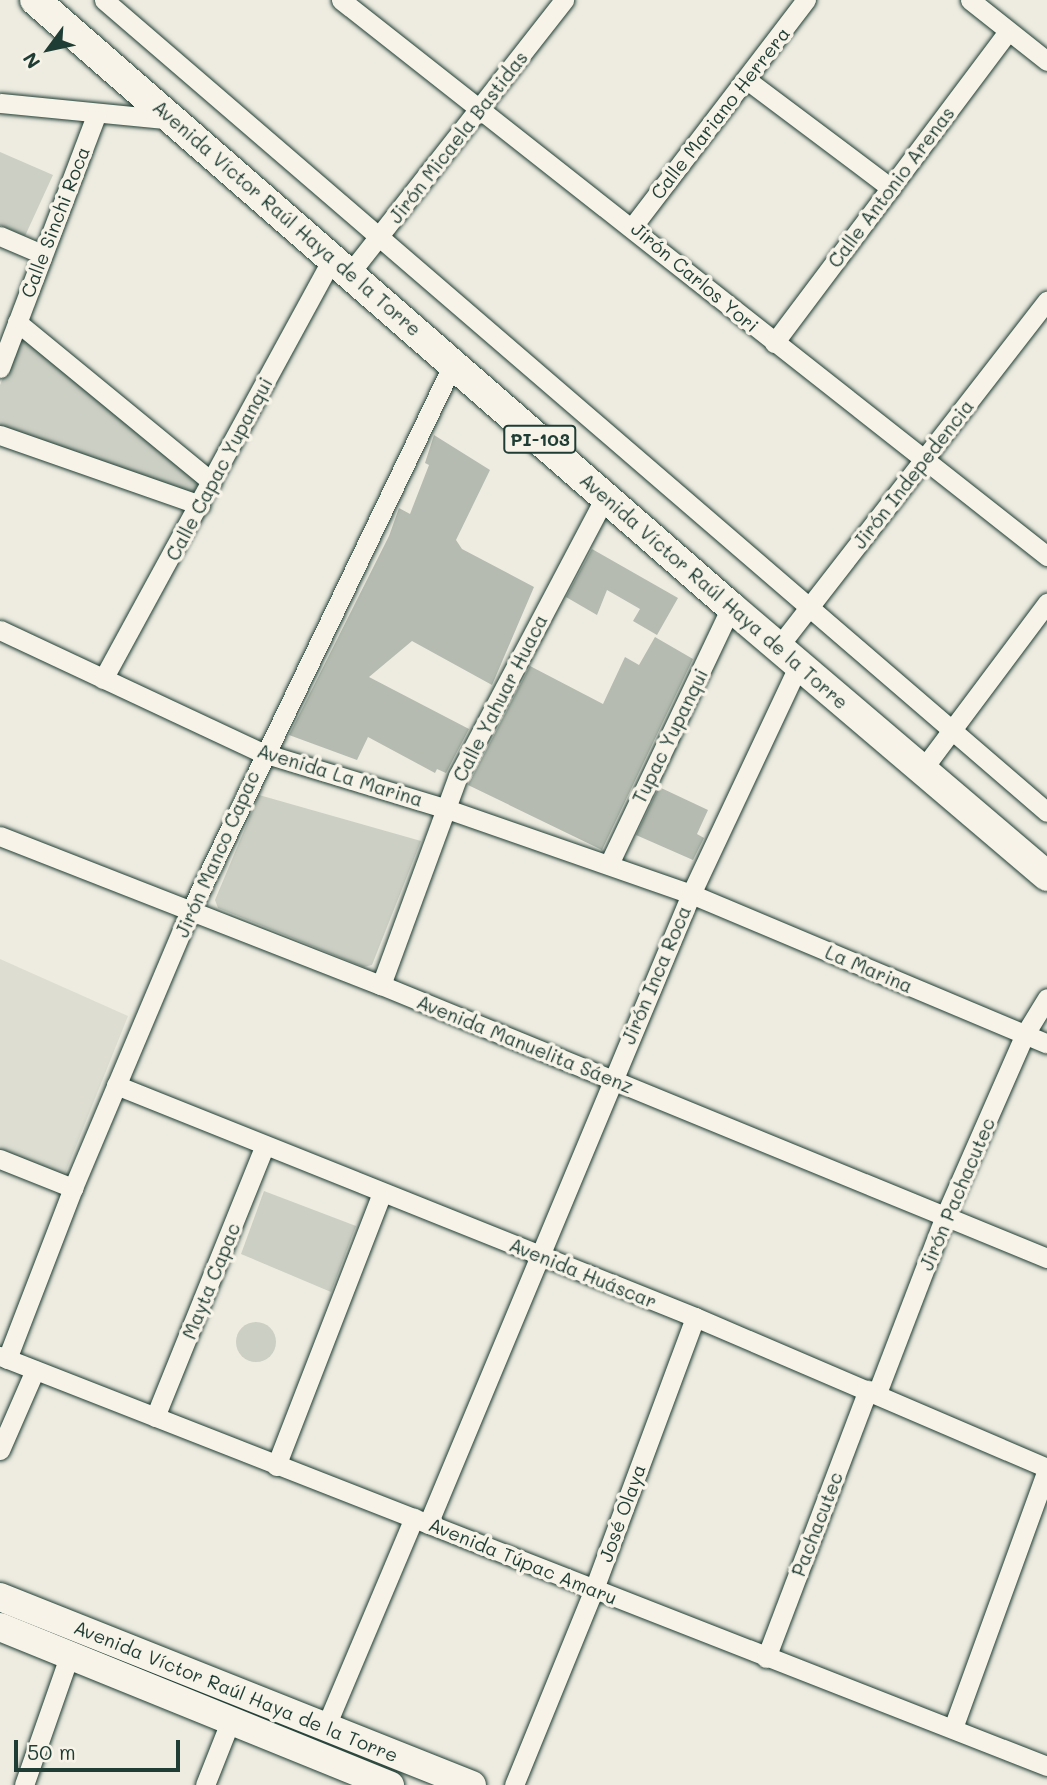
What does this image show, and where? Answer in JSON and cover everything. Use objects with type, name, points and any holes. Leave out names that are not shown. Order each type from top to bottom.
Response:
[{"type":"main road","name":"Avenida Víctor Raúl Haya de la Torre","points":[[35,0],[454,362],[731,607],[1047,876]]},
{"type":"main road","name":"Avenida Víctor Raúl Haya de la Torre","points":[[0,1597],[472,1785]]},
{"type":"main road","name":"Avenida Víctor Raúl Haya de la Torre","points":[[0,1627],[390,1785]]},
{"type":"street","points":[[104,0],[381,235],[809,608],[1047,811]]},
{"type":"street","name":"Jirón Carlos Yori","points":[[341,0],[479,111],[633,226],[774,343],[1047,556]]},
{"type":"street","name":"Jirón Micaela Bastidas","points":[[342,265],[381,235],[564,0]]},
{"type":"street","name":"Calle Mariano Herrera","points":[[633,226],[806,0]]},
{"type":"street","points":[[970,0],[1047,61]]},
{"type":"street","name":"Calle Antonio Arenas","points":[[774,343],[1008,30]]},
{"type":"street","points":[[747,80],[891,188]]},
{"type":"street","points":[[0,103],[96,115],[173,120]]},
{"type":"street","name":"Calle Sinchi Roca","points":[[0,368],[96,115]]},
{"type":"street","points":[[0,236],[42,254]]},
{"type":"street","name":"Calle Capac Yupanqui","points":[[103,679],[212,482],[342,265]]},
{"type":"street","name":"Jirón Indepedencia","points":[[789,655],[809,608],[1047,301]]},
{"type":"street","points":[[17,322],[212,482]]},
{"type":"street","name":"Jirón Manco Capac","points":[[3,1357],[189,914],[263,753],[454,362]]},
{"type":"street","points":[[0,435],[200,505]]},
{"type":"street","name":"Calle Yahuar Huaca","points":[[381,985],[447,808],[479,731],[605,497]]},
{"type":"street","points":[[922,770],[1047,603]]},
{"type":"street","name":"Tupac Yupanqui","points":[[609,864],[731,607]]},
{"type":"street","name":"Avenida La Marina","points":[[0,630],[263,753],[447,808],[691,894]]},
{"type":"street","name":"Jirón Inca Roca","points":[[326,1726],[539,1256],[789,655]]},
{"type":"street","name":"Avenida Manuelita Sáenz","points":[[0,836],[189,914],[381,985],[1047,1258]]},
{"type":"street","name":"La Marina","points":[[691,894],[1047,1044]]},
{"type":"street","name":"Jirón Pachacutec","points":[[872,1392],[1025,1034],[1047,999]]},
{"type":"street","name":"Avenida Huáscar","points":[[116,1085],[695,1317],[1047,1469]]},
{"type":"street","name":"Mayta Capac","points":[[155,1417],[265,1145]]},
{"type":"street","points":[[0,1159],[73,1188]]},
{"type":"street","points":[[276,1466],[382,1193]]},
{"type":"street","name":"José Olaya","points":[[514,1785],[594,1589],[695,1317]]},
{"type":"street","name":"Avenida Túpac Amaru","points":[[3,1357],[1047,1766]]},
{"type":"street","points":[[0,1450],[35,1370]]},
{"type":"street","name":"Pachacutec","points":[[766,1658],[872,1392]]},
{"type":"street","points":[[953,1728],[1047,1469]]},
{"type":"street","points":[[24,1785],[70,1654]]},
{"type":"street","points":[[205,1785],[230,1722]]},
{"type":"shaded area","points":[[0,152],[53,175],[25,236],[0,225]]},
{"type":"shaded area","points":[[21,333],[200,481],[191,498],[0,427],[0,385]]},
{"type":"shaded area","points":[[259,795],[421,841],[372,965],[364,967],[218,908],[215,900]]},
{"type":"shaded area","points":[[0,959],[128,1016],[64,1176],[0,1152]]},
{"type":"shaded area","points":[[264,1191],[356,1226],[331,1292],[241,1254]]},
{"type":"shaded area","points":[[256,1322],[264,1323],[270,1328],[275,1334],[275,1350],[270,1356],[264,1361],[256,1362],[248,1361],[242,1356],[237,1350],[236,1342],[237,1334],[242,1328],[248,1323]]},
{"type":"building","points":[[434,435],[490,470],[456,540],[462,549],[534,587],[492,685],[412,641],[369,677],[469,729],[446,773],[437,769],[435,773],[368,737],[357,760],[289,735],[389,536],[399,508],[410,514],[429,465],[425,463]]},
{"type":"building","points":[[592,549],[678,598],[657,635],[633,621],[640,609],[607,590],[597,615],[566,597]]},
{"type":"building","points":[[655,637],[693,659],[602,850],[468,785],[530,666],[603,704],[625,657],[639,665]]},
{"type":"building","points":[[659,787],[708,810],[697,834],[704,838],[693,860],[636,835]]}]
